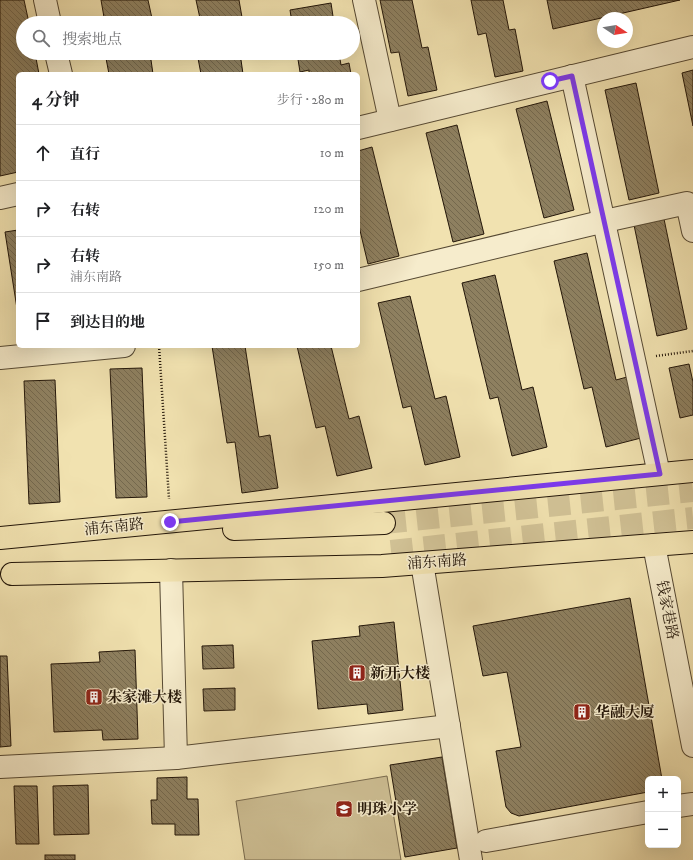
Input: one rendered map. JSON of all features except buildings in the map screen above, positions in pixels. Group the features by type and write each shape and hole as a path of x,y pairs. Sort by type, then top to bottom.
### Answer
{"main road":[{"name":"浦东南路","path":"7,537 693,471"},
{"name":"浦东南路","path":"7,537 384,524"},
{"name":"浦东南路","path":"6,575 382,566 693,542"},
{"name":"浦东南路","path":"6,575 391,551"}],"street":[{"path":"45,0 48,16"},
{"path":"364,0 390,120"},
{"path":"360,128 693,46"},
{"path":"57,60 60,72"},
{"path":"572,76 660,474"},
{"path":"0,198 16,194"},
{"path":"360,280 687,203 693,231"},
{"path":"0,358 103,348"},
{"name":"钱家巷路","path":"654,545 693,746"},
{"path":"422,563 471,860"},
{"path":"171,570 176,758"},
{"path":"0,767 176,758 449,726"},
{"path":"681,806 693,804"},
{"path":"486,841 645,813"}],"path":[{"path":"159,348 170,522"},
{"path":"635,359 693,351"}],"shaded area":[{"path":"387,776 401,860 245,860 236,801"}],"tunnel":[{"path":"384,523 693,491"},
{"path":"391,551 693,518"}],"place":[{"name":"新开大楼","path":"357,673"},
{"name":"朱家滩大楼","path":"94,697"},
{"name":"华融大厦","path":"582,712"},
{"name":"明珠小学","path":"344,809"}],"route":[{"path":"170,522 660,474 572,76 550,81"}]}
